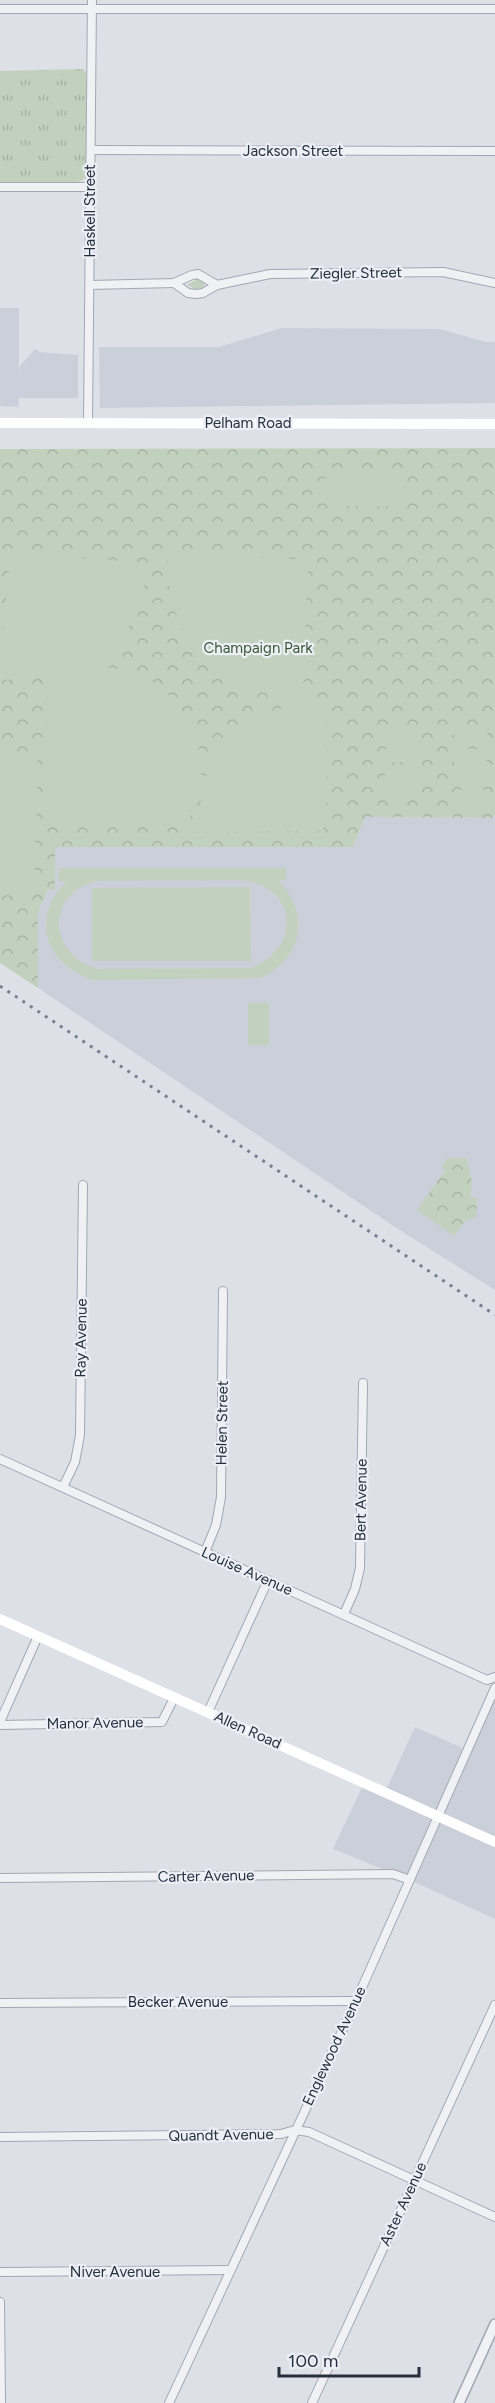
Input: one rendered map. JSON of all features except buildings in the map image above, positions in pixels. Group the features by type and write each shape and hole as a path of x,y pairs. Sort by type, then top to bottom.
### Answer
{"main road":[{"name":"Pelham Road","path":"0,423 495,424"},
{"name":"Allen Road","path":"0,1619 495,1842"}],"street":[{"path":"0,9 92,4 495,9"},
{"name":"Haskell Street","path":"88,422 92,4"},
{"name":"Jackson Street","path":"91,150 495,151"},
{"path":"0,187 90,187"},
{"name":"Ziegler Street","path":"174,283 188,293 196,294 203,293 217,285 270,274 443,272 495,283"},
{"name":"Ziegler Street","path":"90,285 174,283 192,274 198,274 217,285"},
{"name":"Ray Avenue","path":"63,1487 75,1462 80,1435 83,1185"},
{"name":"Helen Street","path":"205,1552 216,1525 221,1497 223,1291"},
{"name":"Bert Avenue","path":"344,1614 356,1589 360,1568 363,1383"},
{"name":"Louise Avenue","path":"0,1459 487,1680 495,1677"},
{"path":"208,1712 268,1580"},
{"path":"0,1724 38,1636"},
{"name":"Englewood Avenue","path":"169,2403 356,2001 495,1688"},
{"name":"Manor Avenue","path":"0,1724 162,1722 174,1698"},
{"name":"Carter Avenue","path":"0,1878 393,1874 410,1880"},
{"name":"Becker Avenue","path":"0,2003 356,2001"},
{"name":"Aster Avenue","path":"312,2403 495,2005"},
{"name":"Quandt Avenue","path":"0,2137 280,2134 295,2130 309,2132 495,2217"},
{"name":"Niver Avenue","path":"0,2272 230,2270"},
{"path":"0,2302 1,2403"},
{"path":"459,2403 495,2324"}],"shaded area":[{"path":"0,308 19,308 19,374 20,366 35,349 40,352 78,355 78,398 19,398 18,407 0,406"},
{"path":"282,328 440,329 486,342 495,342 495,403 100,408 99,347 219,347"},
{"path":"495,815 495,1290 398,1229 38,988 38,912 48,890 55,890 55,847 353,847 365,817 492,818"},
{"path":"495,1688 495,1919 410,1880 333,1849 364,1783 385,1792 415,1727 467,1750"}],"green space":[{"path":"82,69 86,72 86,175 83,180 76,183 0,182 0,71"},
{"path":"197,279 205,281 204,288 196,290 187,285"},
{"name":"Champaign Park","path":"495,448 495,815 492,818 365,817 353,847 55,847 55,890 48,890 38,912 38,988 0,963 0,449"},
{"path":"398,468 403,470 405,475 405,499 399,506 333,506 327,499 325,484 328,470"},
{"path":"16,553 146,563 143,594 132,621 125,633 95,667 126,671 147,679 174,700 184,714 198,746 201,763 200,790 189,819 51,820 46,816 48,678 0,680 0,658 10,559"},
{"path":"168,555 301,559 308,565 303,698 259,691 239,683 204,658 190,642 179,623 170,590"},
{"path":"328,705 326,826 320,831 197,832 206,776 222,748 231,739 251,722 274,710 291,706"},
{"path":"385,727 419,727 419,743 385,742"},
{"path":"454,729 487,729 487,744 454,744"},
{"path":"386,746 419,746 419,762 385,762"},
{"path":"454,749 487,749 487,765 454,765"},
{"path":"0,753 38,754 34,896 0,895"},
{"path":"385,765 419,765 419,781 385,781"},
{"path":"454,770 487,770 487,785 454,785"},
{"path":"385,785 419,785 419,800 385,800"},
{"path":"454,790 488,790 488,806 454,806"},
{"path":"59,868 286,868 286,880 278,880 295,907 298,935 286,959 274,970 260,978 93,980 77,973 64,963 54,952 48,939 46,925 48,911 55,896 66,882 58,881","holes":["240,880 259,884 273,893 282,904 287,918 286,932 279,946 267,959 250,968 98,969 81,962 69,951 62,939 59,925 61,911 67,899 79,888 96,881"]},
{"path":"250,887 251,961 92,961 92,888"},
{"path":"248,1003 269,1003 269,1045 248,1045"},
{"path":"447,1158 466,1158 472,1182 470,1197 477,1198 476,1218 467,1219 454,1236 417,1210 445,1170 441,1167"}],"railway":[{"path":"0,986 495,1315"}]}
